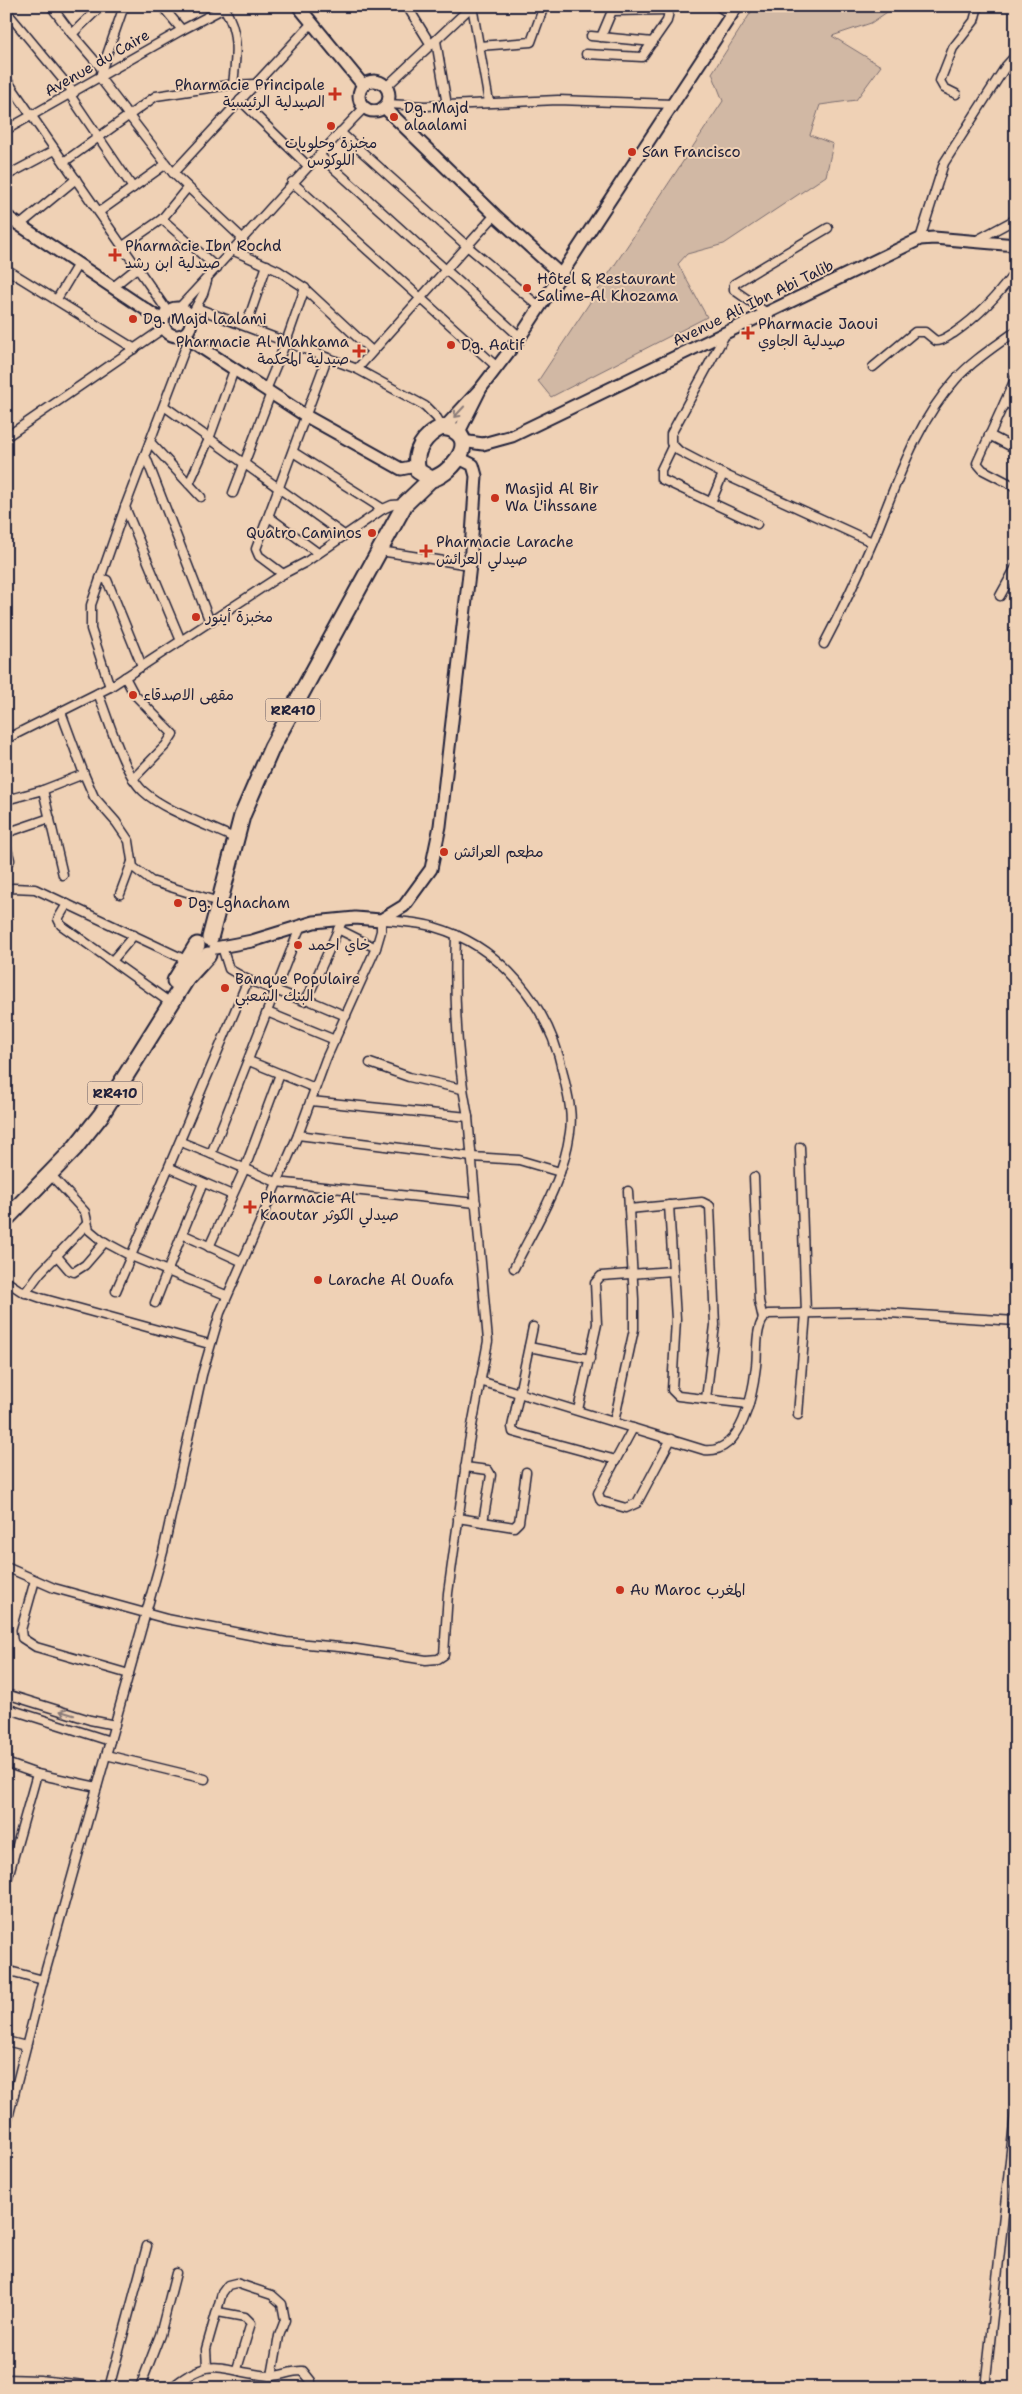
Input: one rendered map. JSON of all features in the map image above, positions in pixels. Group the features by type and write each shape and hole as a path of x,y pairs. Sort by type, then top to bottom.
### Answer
{"highway":[{"name":"RR410","path":"6,1219 50,1174 101,1115 187,978 210,947 219,902 242,816 272,748 408,500 418,451 422,444 431,433 454,440 446,472 438,478 431,479 408,500"},
{"path":"416,466 418,471 431,479"},
{"name":"RR410","path":"6,1208 86,1123 165,999 186,960 210,947"}],"street":[{"path":"51,6 102,69"},
{"path":"72,34 101,6"},
{"path":"124,6 100,78 173,173 242,238"},
{"path":"162,6 182,30"},
{"path":"298,6 363,85"},
{"path":"407,6 433,43 447,104"},
{"path":"386,87 472,6"},
{"path":"472,6 489,102"},
{"path":"479,46 531,42 544,6"},
{"path":"454,440 480,388 520,337 734,11 718,6"},
{"path":"956,94 944,88 940,81 952,48 974,21 978,6"},
{"path":"226,7 236,35 233,85"},
{"name":"Avenue du Caire","path":"6,130 226,7"},
{"path":"7,8 72,94 98,137 133,188"},
{"path":"586,54 639,58 653,42 667,21 670,8 612,11 601,37"},
{"path":"173,173 312,23"},
{"path":"592,36 653,42"},
{"path":"920,239 944,163 1006,66 1016,55"},
{"path":"6,80 138,267 171,335 185,338 306,416 402,469 416,466"},
{"path":"386,106 389,96 386,87 375,81 363,85 358,97 364,108 372,112 386,106 558,100 672,104"},
{"path":"64,162 145,102 162,94 255,84"},
{"path":"240,100 308,166"},
{"path":"386,106 495,215 560,274"},
{"path":"6,437 135,349 207,281 292,182 364,108"},
{"path":"340,132 467,246 540,307"},
{"path":"6,176 55,150"},
{"path":"319,156 520,337"},
{"path":"99,212 166,164"},
{"path":"20,224 76,179"},
{"path":"292,182 497,367"},
{"path":"123,246 162,219 188,188"},
{"path":"356,369 495,215"},
{"path":"6,216 165,320"},
{"path":"162,219 217,268"},
{"path":"975,242 1016,219"},
{"path":"767,313 734,290 734,284 828,228"},
{"name":"Avenue Ali Ibn Abi Talib","path":"454,440 483,444 512,436 920,239 1016,245"},
{"path":"232,250 267,266 305,288 372,351"},
{"path":"57,299 78,264"},
{"path":"246,326 267,266"},
{"path":"113,287 138,267"},
{"path":"6,269 135,349"},
{"path":"873,367 915,332 920,330 925,332 936,341 948,336 976,317 994,299 1016,271"},
{"path":"190,318 197,308 207,281"},
{"path":"233,493 305,288"},
{"path":"110,687 91,629 91,605 125,506 164,406 185,338 190,328 190,318 186,312 179,308"},
{"path":"197,308 356,369 425,406 437,418 474,465 476,472 470,565 433,864 426,879 404,906 381,920"},
{"path":"824,644 848,599 897,480 920,432 942,397 957,378 976,360 1016,331"},
{"path":"726,333 671,434 673,444 679,451 723,474 872,542"},
{"path":"283,574 259,556 256,551 327,358"},
{"path":"189,484 209,439 234,370"},
{"path":"1016,377 977,463 983,470 1016,487"},
{"path":"1005,402 1016,408"},
{"path":"164,406 344,535"},
{"path":"989,435 1016,449"},
{"path":"150,442 202,497"},
{"path":"673,444 661,470 661,479 757,524"},
{"path":"293,452 383,509"},
{"path":"145,455 210,622"},
{"path":"711,502 723,474"},
{"path":"6,739 110,687 383,509 408,500"},
{"path":"125,506 181,641"},
{"path":"269,516 318,553"},
{"path":"380,551 470,565"},
{"path":"1000,596 1016,567"},
{"path":"100,578 107,580 142,666"},
{"path":"125,678 134,694 172,734 166,745 134,779"},
{"path":"98,693 134,779 142,791 155,801 236,839"},
{"path":"61,712 94,796 116,822 129,842 132,862 137,870 151,881 219,902"},
{"path":"6,800 43,790 84,774"},
{"path":"43,790 63,875"},
{"path":"6,833 50,818"},
{"path":"6,845 10,860"},
{"path":"120,894 132,862"},
{"path":"6,891 13,888 35,889 186,960"},
{"path":"67,904 58,919 60,925 165,999"},
{"path":"6,2126 43,1980 163,1552 209,1344 226,1295 298,1135 335,1040 376,948 381,931 381,920"},
{"path":"210,947 252,941 301,925 381,920 418,923 456,935 506,968 519,982 547,1025 558,1048 572,1114 560,1172 539,1224 514,1268"},
{"path":"341,924 376,948"},
{"path":"306,999 341,924"},
{"path":"211,1154 301,925"},
{"path":"112,960 134,935"},
{"path":"6,1567 35,1580 95,1601 229,1632 286,1642 350,1648 426,1660 438,1659 444,1655 448,1593 458,1518 465,1467 487,1350 488,1333 468,1117 462,1089 456,1013 456,935"},
{"path":"210,947 229,969 248,980 300,1000 306,999 346,1016"},
{"path":"116,1292 248,980"},
{"path":"266,1012 335,1040"},
{"path":"249,1061 315,1088"},
{"path":"370,1063 409,1078 462,1089"},
{"path":"209,1247 245,1168 280,1074"},
{"path":"311,1101 468,1117"},
{"path":"298,1135 472,1157 519,1160 560,1172"},
{"path":"181,1142 276,1182 476,1203"},
{"path":"798,1415 806,1313 800,1147"},
{"path":"170,1168 232,1195"},
{"path":"50,1174 85,1212 89,1230 105,1242 131,1256 226,1295"},
{"path":"480,1381 704,1450 724,1447 734,1437 749,1404 762,1319 759,1301 754,1177"},
{"path":"155,1303 203,1182"},
{"path":"614,1422 634,1329 628,1191"},
{"path":"630,1209 704,1202 711,1208 715,1325 706,1399"},
{"path":"669,1205 676,1319 672,1390 678,1396 749,1404"},
{"path":"25,1293 56,1255 87,1224"},
{"path":"182,1234 241,1261"},
{"path":"56,1255 69,1270 74,1272 85,1265 105,1242"},
{"path":"578,1410 597,1324 595,1280 601,1276 673,1270"},
{"path":"6,1281 25,1293 72,1308 106,1314 209,1344"},
{"path":"762,1319 771,1313 873,1312 1016,1322"},
{"path":"533,1327 512,1427 514,1432 616,1460"},
{"path":"529,1346 590,1359"},
{"path":"633,1428 598,1493 598,1497 604,1502 622,1508 630,1507 640,1499 671,1439"},
{"path":"465,1467 488,1470 491,1475 484,1522"},
{"path":"458,1518 514,1527 519,1522 526,1472"},
{"path":"35,1580 21,1630 22,1638 36,1647 129,1674"},
{"path":"6,1694 90,1720 115,1725"},
{"path":"6,1708 110,1741"},
{"path":"106,1755 205,1779"},
{"path":"6,1762 36,1774 97,1787"},
{"path":"6,1884 36,1774"},
{"path":"6,1970 43,1980"},
{"path":"6,2041 26,2046"},
{"path":"985,2388 1016,2105"},
{"path":"6,2379 40,2380 109,2388 147,2246"},
{"path":"140,2387 160,2335 176,2273"},
{"path":"207,2367 206,2349 222,2293 231,2283 272,2295 282,2304 285,2320 279,2336 272,2376"},
{"path":"218,2312 248,2318 251,2323 237,2369"},
{"path":"171,2388 191,2372 207,2367 237,2369 272,2376 286,2375 293,2371 303,2371 311,2381 311,2388"},
{"path":"134,2388 150,2388"}],"shaded area":[{"path":"755,6 896,6 871,23 832,36 881,66 856,100 820,105 810,135 833,144 826,176 724,244 687,254 678,264 707,317 551,397 538,381 723,101 712,73"}],"place":[{"name":"Pharmacie Principale الصيدلية الرئيسية","path":"335,94"},
{"name":"Dg. Majd alaalami","path":"394,117"},
{"name":"مخبزة وحلويات اللوكوس","path":"331,126"},
{"name":"San Francisco","path":"632,152"},
{"name":"Pharmacie Ibn Rochd صيدلية ابن رشد","path":"115,255"},
{"name":"Hôtel & Restaurant Salime-Al Khozama","path":"527,288"},
{"name":"Dg. Majd laalami","path":"133,319"},
{"name":"Pharmacie Jaoui صيدلية الجاوي","path":"748,333"},
{"name":"Dg. Aatif","path":"451,345"},
{"name":"Pharmacie Al Mahkama صيدلية المحكمة","path":"359,351"},
{"name":"Masjid Al Bir Wa L'ihssane","path":"495,498"},
{"name":"Quatro Caminos","path":"372,533"},
{"name":"Pharmacie Larache صيدلي العرائش","path":"426,551"},
{"name":"مخبزة أينور","path":"196,617"},
{"name":"مقهى الاصدقاء","path":"133,695"},
{"name":"مطعم العرائش","path":"444,852"},
{"name":"Dg. Lghacham","path":"178,903"},
{"name":"خاي احمد","path":"298,945"},
{"name":"Banque Populaire البنك الشعبي","path":"225,988"},
{"name":"Pharmacie Al Kaoutar صيدلي الكوثر","path":"250,1207"},
{"name":"Larache Al Ouafa","path":"318,1280"},
{"name":"Au Maroc المغرب","path":"620,1590"}]}
